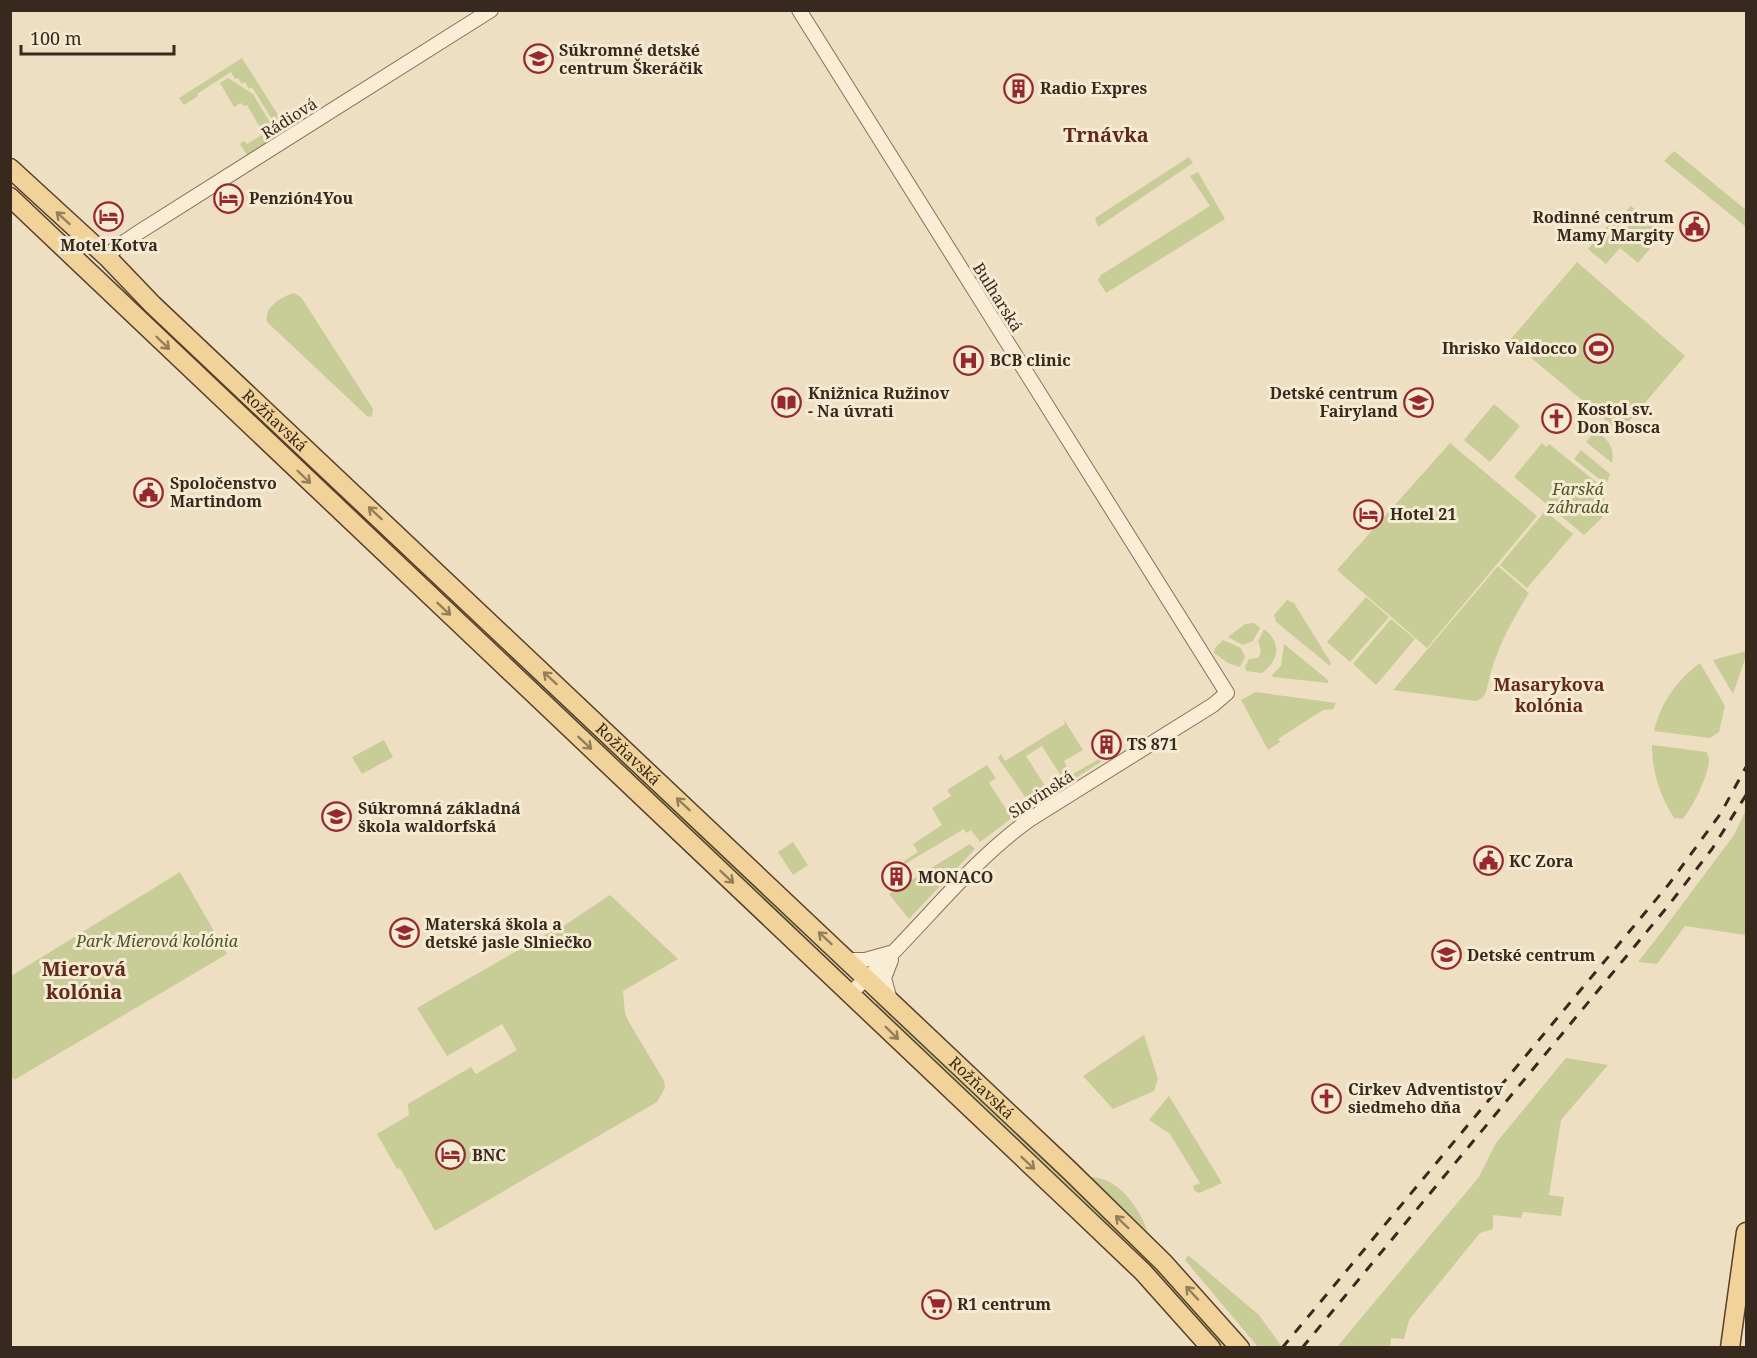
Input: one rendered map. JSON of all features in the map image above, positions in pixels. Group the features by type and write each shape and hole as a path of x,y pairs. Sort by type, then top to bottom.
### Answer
{"main road":[{"name":"Rožňavská","path":"10,168 107,257 153,305 1069,1170 1164,1263 1240,1347"},
{"name":"Rožňavská","path":"10,197 1143,1272 1211,1347"},
{"path":"53,237 84,256 94,259 107,257 120,303 134,300 153,305"},
{"path":"401,569 418,553"},
{"path":"1730,1347 1746,1232"}],"street":[{"name":"Rádiová","path":"107,257 136,234 491,10"},
{"name":"Bulharská","path":"799,10 1227,693"},
{"name":"Slovinská","path":"850,993 895,951 951,889 1000,841 1029,820 1213,705 1227,693"},
{"name":"Slovinská","path":"890,1000 884,978 895,951"},
{"path":"848,960 865,960 895,951"}],"green space":[{"path":"242,58 287,129 247,155 240,144 244,141 247,144 276,126 252,87 249,89 245,82 242,84 238,78 235,79 231,72 184,105 179,98"},
{"path":"228,78 253,94 271,124 262,131 247,105 244,106 241,103 234,107 220,83"},
{"path":"1674,151 1746,210 1746,227 1664,161"},
{"path":"1189,157 1193,163 1098,227 1095,218"},
{"path":"1198,172 1225,219 1106,293 1098,280 1101,275 1210,206 1190,176"},
{"path":"1631,206 1664,232 1638,263 1620,248 1606,264 1588,249 1619,213 1625,212"},
{"name":"Ihrisko Valdocco","path":"1577,262 1685,356 1620,432 1510,340"},
{"path":"294,293 301,297 373,409 372,417 367,416 267,322 271,307 279,300"},
{"path":"243,399 404,552 403,555 400,556 238,403"},
{"path":"1494,404 1520,426 1490,462 1464,440"},
{"path":"1596,430 1610,444 1612,463 1586,442"},
{"path":"1450,443 1537,516 1427,648 1337,570"},
{"name":"Farská záhrada","path":"1542,443 1546,447 1549,444 1605,489 1602,518 1584,535 1514,477"},
{"path":"1581,450 1610,474 1607,482 1603,482 1574,459"},
{"path":"1545,511 1573,534 1527,588 1500,565"},
{"path":"1498,566 1529,593 1499,648 1484,696 1475,701 1393,690"},
{"path":"419,568 848,969 844,972 800,931 762,902 416,572"},
{"path":"1366,597 1389,617 1350,662 1327,642"},
{"path":"1287,600 1294,603 1331,663 1330,666 1276,622 1274,615"},
{"path":"1391,619 1415,639 1376,685 1353,664"},
{"path":"1254,623 1260,628 1253,641 1243,645 1228,637 1245,624"},
{"path":"1264,629 1276,645 1275,657 1262,673 1246,671 1245,667 1249,659 1259,656 1261,650 1258,642"},
{"path":"1223,640 1241,648 1245,657 1240,667 1228,663 1214,653 1215,648"},
{"path":"1284,644 1328,680 1328,683 1273,677 1272,675 1281,666"},
{"path":"1746,651 1746,656 1733,694 1713,660"},
{"path":"1700,663 1725,706 1719,732 1710,738 1654,731 1671,692"},
{"path":"1256,692 1336,703 1333,709 1323,710 1278,739 1280,742 1268,750 1241,700"},
{"path":"1063,718 1083,750 1064,761 1071,775 1099,759 1101,762 1066,784 1042,746 1026,756 1051,795 1031,805 998,758 1001,754 1005,761 1065,724"},
{"path":"384,740 393,757 362,774 352,757"},
{"path":"1652,745 1706,752 1708,756 1708,767 1703,783 1690,809 1682,819 1674,818 1661,792 1653,765"},
{"path":"987,765 996,778 989,783 1012,818 980,842 971,830 966,833 964,829 905,864 904,861 918,852 913,844 942,825 932,808 951,796 947,790"},
{"path":"1746,810 1746,935 1685,926 1657,964 1638,962 1734,835"},
{"path":"793,842 808,865 793,875 778,852"},
{"path":"970,844 975,849 909,919 889,894"},
{"name":"Park Mierová kolónia","path":"180,872 227,954 14,1080 10,1073 11,976"},
{"path":"610,895 678,959 623,991 625,1013 664,1081 665,1088 657,1102 435,1231 400,1168 397,1169 377,1134 409,1115 408,1104 471,1067 476,1074 517,1050 502,1024 447,1056 417,1008 552,931 553,933"},
{"path":"877,1003 966,1081 1120,1227 1233,1347 1219,1347 872,1007"},
{"path":"1144,1035 1158,1079 1154,1091 1113,1109 1083,1076"},
{"path":"1566,1058 1608,1065 1561,1120 1549,1195 1564,1197 1561,1216 1523,1212 1521,1218 1493,1215 1493,1229 1480,1233 1409,1320 1404,1339 1391,1338 1390,1347 1337,1347 1479,1177 1496,1143"},
{"path":"1169,1096 1222,1183 1199,1193 1195,1191 1193,1186 1200,1183 1170,1134 1149,1120"},
{"path":"1090,1177 1100,1178 1119,1188 1139,1213 1148,1232"},
{"path":"1188,1255 1259,1315 1282,1347 1258,1347 1185,1260"}],"railway":[{"path":"1282,1348 1669,884 1721,813 1746,767"},
{"path":"1302,1348 1668,906 1712,849 1746,795"}],"place":[{"name":"Súkromné detské centrum Škeráčik","path":"538,59"},
{"name":"Radio Expres","path":"1019,88"},
{"name":"Penzión4You","path":"228,198"},
{"name":"Motel Kotva","path":"109,217"},
{"name":"Rodinné centrum Mamy Margity","path":"1695,226"},
{"name":"Ihrisko Valdocco","path":"1598,348"},
{"name":"BCB clinic","path":"969,360"},
{"name":"Knižnica Ružinov - Na úvrati","path":"787,402"},
{"name":"Detské centrum Fairyland","path":"1419,402"},
{"name":"Kostol sv. Don Bosca","path":"1556,418"},
{"name":"Spoločenstvo Martindom","path":"149,492"},
{"name":"Hotel 21","path":"1369,514"},
{"name":"TS 871","path":"1106,744"},
{"name":"Súkromná základná škola waldorfská","path":"337,817"},
{"name":"KC Zora","path":"1488,861"},
{"name":"MONACO","path":"897,877"},
{"name":"Materská škola a detské jasle Slniečko","path":"404,933"},
{"name":"Detské centrum","path":"1446,955"},
{"name":"Cirkev Adventistov siedmeho dňa","path":"1327,1098"},
{"name":"BNC","path":"451,1155"},
{"name":"R1 centrum","path":"936,1304"}],"district":[{"name":"Trnávka","path":"1106,134"},
{"name":"Masarykova kolónia","path":"1549,694"},
{"name":"Mierová kolónia","path":"84,980"}]}
